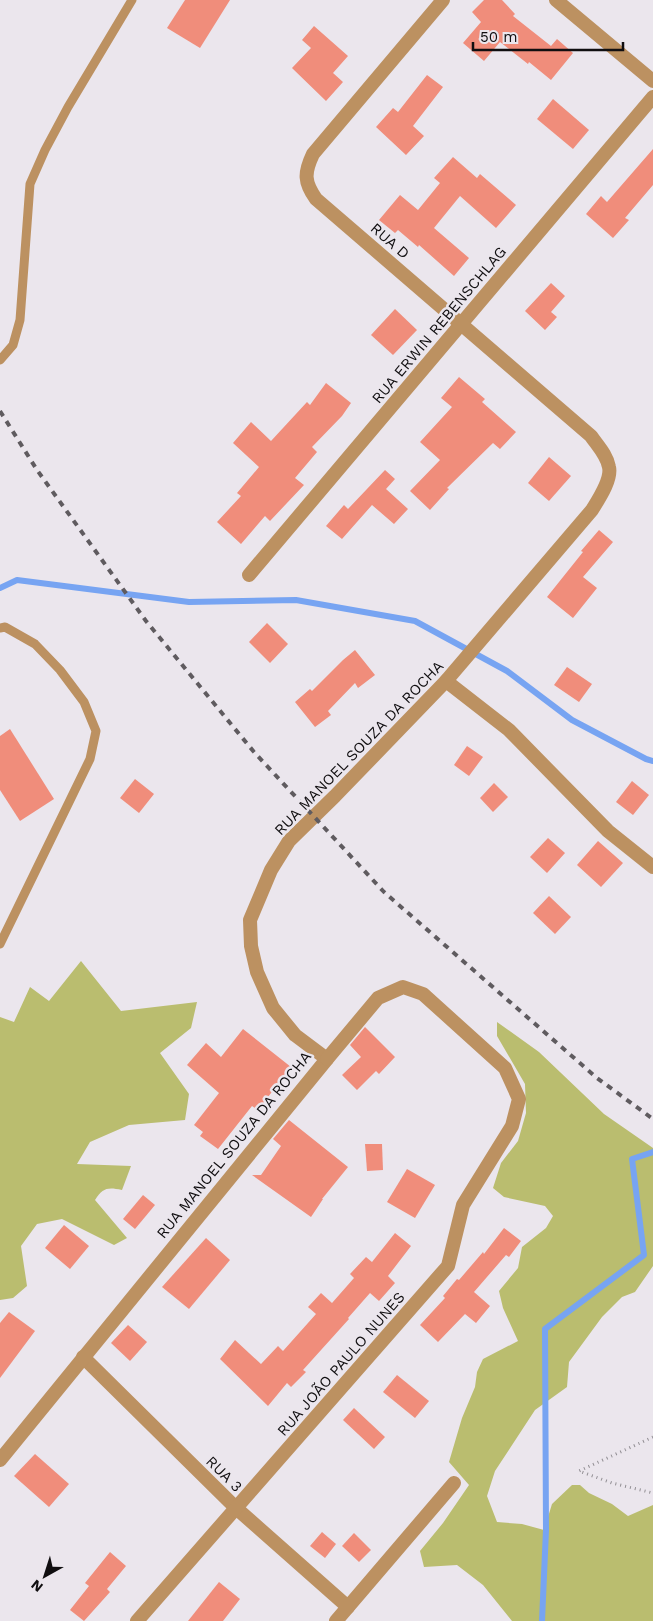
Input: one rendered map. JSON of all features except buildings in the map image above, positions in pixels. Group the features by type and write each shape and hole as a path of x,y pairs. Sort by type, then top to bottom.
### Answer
{"street":[{"name":"RUA D","path":"443,0 313,154 308,165 306,177 308,188 316,199 461,324"},
{"path":"556,0 653,81"},
{"name":"RUA ERWIN REBENSCHLAG","path":"249,575 653,97"},
{"name":"RUA MANOEL SOUZA DA ROCHA","path":"0,1460 327,1059 295,1035 273,1008 257,972 251,946 250,920 271,870 289,841 446,681 592,510 604,490 610,468 603,453 591,436 461,324"},
{"path":"446,681 509,730 608,831 653,867"},
{"name":"RUA JOÃO PAULO NUNES","path":"137,1621 448,1266 463,1205 512,1126 519,1099 505,1068 423,994 403,987 378,998 327,1059"},
{"name":"RUA 3","path":"83,1357 236,1508 348,1607"},
{"path":"336,1621 454,1482"}],"lane":[{"path":"0,360 13,345 20,320 30,184 45,150 68,107 132,0"},
{"path":"0,628 5,627 35,644 48,657 84,702 96,731 90,759 0,944"}],"path":[{"path":"653,1437 579,1471 612,1483 653,1494"}],"green space":[{"path":"81,961 121,1011 197,1002 191,1028 160,1053 189,1094 185,1120 129,1125 90,1142 77,1164 131,1166 122,1190 106,1189 95,1200 127,1238 114,1245 62,1219 37,1224 21,1246 27,1286 13,1298 0,1300 0,1017 14,1022 30,987 49,1001"},
{"path":"497,1022 539,1052 604,1114 653,1148 653,1266 635,1292 622,1297 602,1317 569,1362 567,1387 535,1410 495,1471 487,1496 497,1522 522,1524 544,1530 552,1504 572,1485 580,1485 589,1493 612,1504 628,1516 653,1505 653,1621 512,1621 483,1585 457,1565 424,1567 420,1551 443,1523 469,1485 449,1462 462,1418 475,1387 477,1372 483,1359 518,1341 503,1308 499,1291 518,1268 522,1247 546,1228 553,1216 545,1206 504,1197 493,1188 501,1163 518,1141 526,1113 525,1084 497,1036"}],"waterway":[{"path":"0,588 17,580 189,602 296,600 415,621 507,671 572,720 653,761"},
{"path":"542,1621 546,1530 545,1329 644,1255 632,1159 653,1152"}],"railway":[{"path":"0,411 37,470 146,621 254,752 384,892 597,1078 653,1119"}]}
